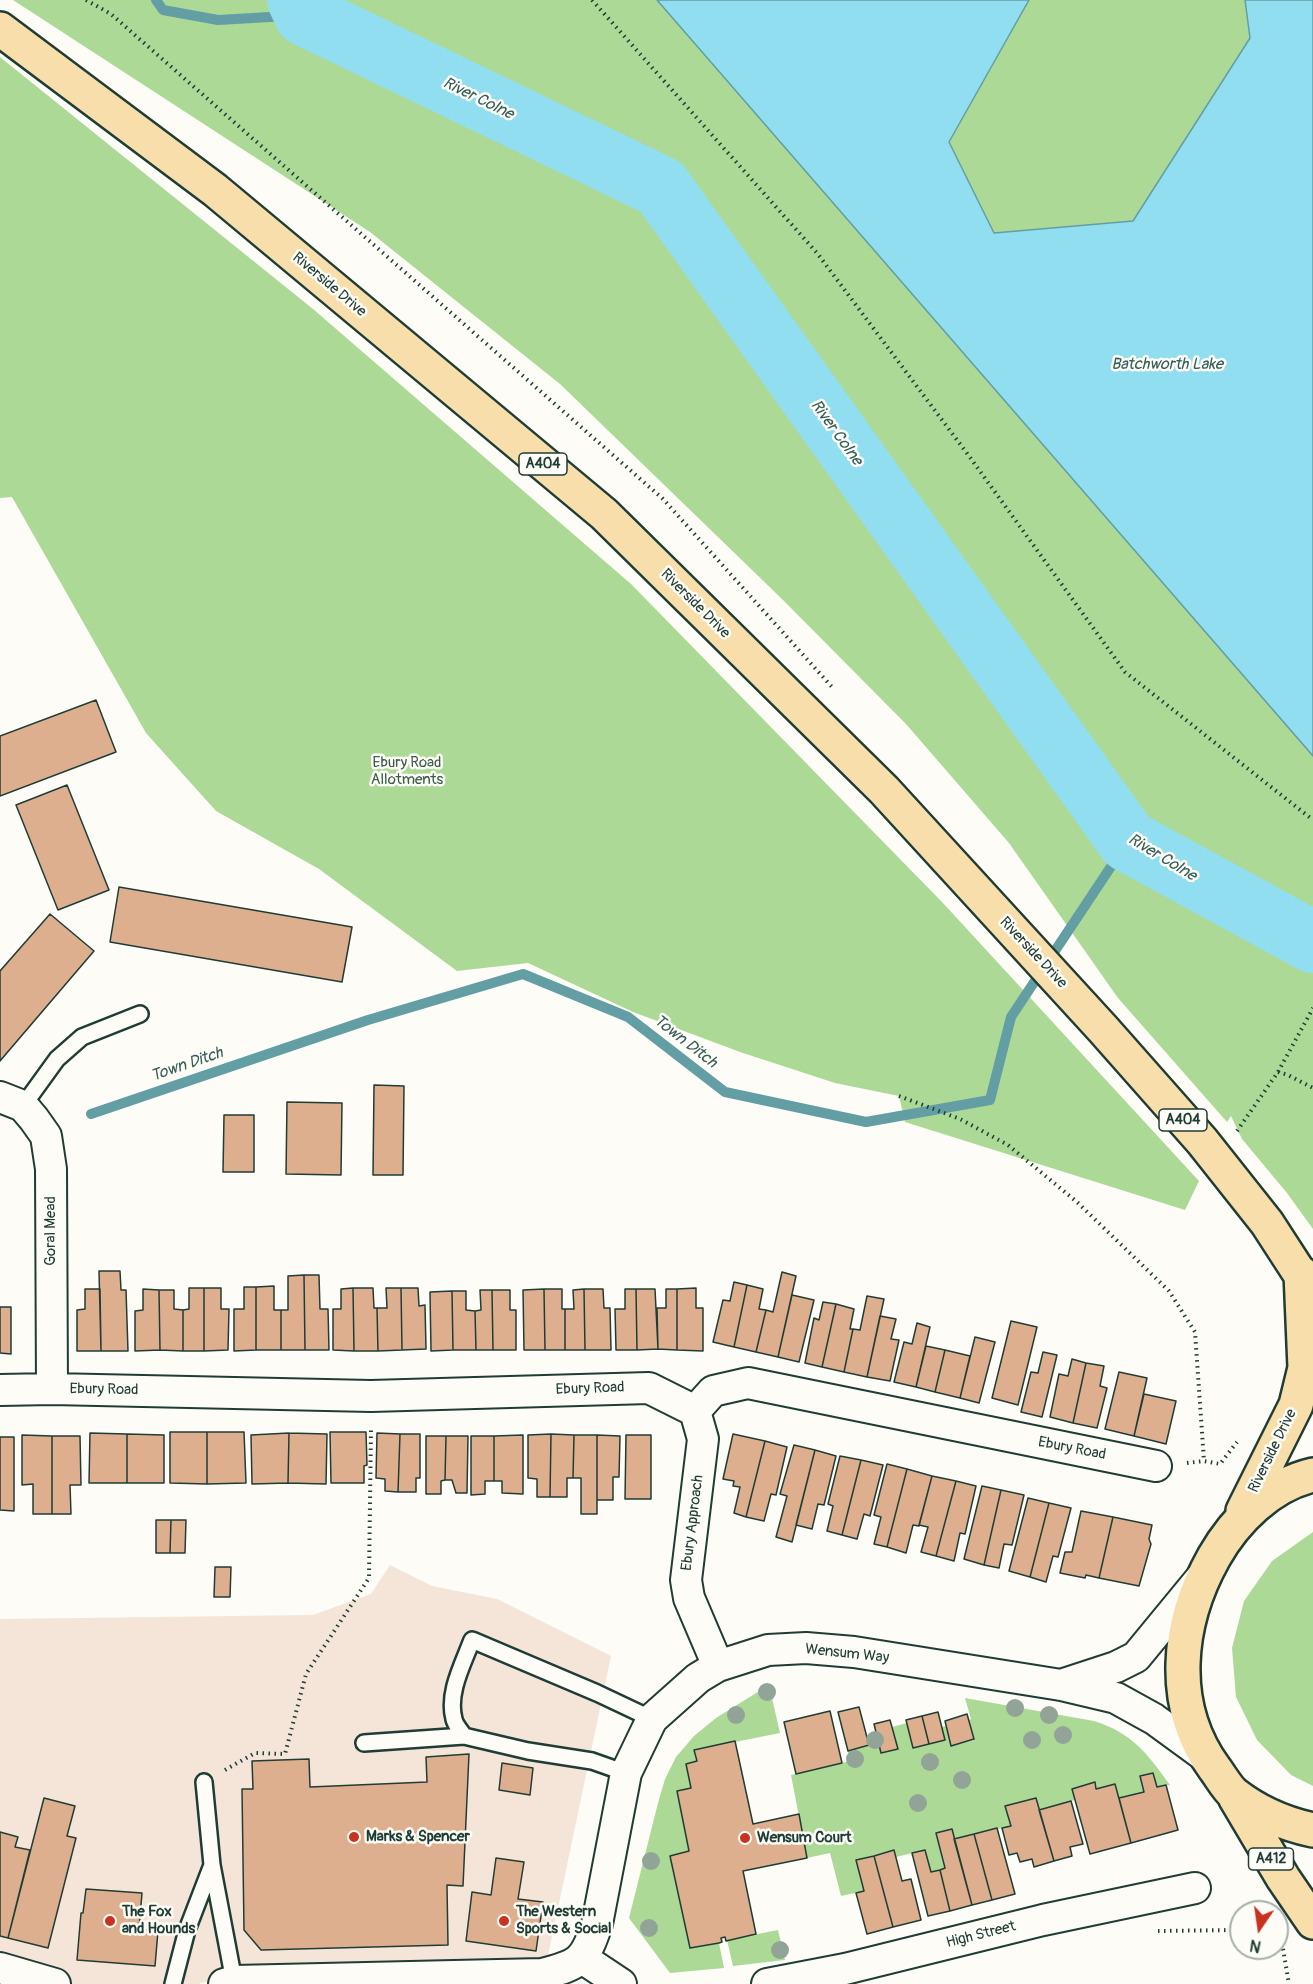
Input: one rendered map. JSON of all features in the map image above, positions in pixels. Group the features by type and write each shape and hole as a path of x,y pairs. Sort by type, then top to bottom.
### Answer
{"main road":[{"name":"Riverside Drive","path":"0,29 215,190 604,514 884,790 1202,1141 1267,1223 1307,1283 1305,1368 1302,1386 1296,1405 1238,1521"},
{"path":"1313,1475 1283,1485 1238,1521 1221,1544 1195,1598 1186,1626 1182,1653 1184,1694 1193,1728 1206,1757 1233,1793 1282,1821 1313,1830"},
{"name":"A412","path":"1233,1793 1283,1878 1313,1922"}],"street":[{"name":"Goral Mead","path":"12,1101 46,1136 51,1169 52,1389"},
{"name":"Ebury Road","path":"0,1390 52,1389 371,1396 649,1388 695,1411 713,1391 748,1383 1156,1466"},
{"name":"Ebury Approach","path":"695,1411 703,1439 686,1580 689,1598 718,1666"},
{"name":"Wensum Way","path":"1060,1685 1116,1667 1136,1657 1207,1569"},
{"name":"Wensum Way","path":"582,1958 591,1943 597,1924 626,1773 652,1719 698,1678 718,1666 768,1650 806,1648 854,1652 1060,1685 1116,1698 1154,1719 1206,1757"},
{"name":"High Street","path":"767,1984 845,1969 1043,1920 1195,1888"},
{"path":"229,1983 542,1974 568,1967 582,1958 621,1984"},
{"path":"0,1968 54,1984"}],"lane":[{"path":"12,1101 82,1037 140,1014"},
{"path":"464,1736 454,1721 452,1704 455,1685 472,1640 652,1719"},
{"path":"364,1743 464,1736 528,1751 592,1761 626,1773"},
{"path":"204,1782 212,1865 229,1983"},
{"path":"173,1984 187,1930 212,1865"}],"path":[{"path":"592,0 817,253 969,456 1125,672 1313,820"},
{"path":"1233,1136 1278,1072 1313,1008"},
{"path":"1278,1072 1313,1088"},
{"path":"899,1096 960,1119 1008,1145 1077,1202 1169,1291 1195,1332 1203,1461"},
{"path":"204,1782 255,1753 285,1755 306,1674 369,1578 371,1396"},
{"path":"1156,1466 1203,1461 1220,1464 1239,1439"},
{"path":"1284,1960 1288,1984"}],"shaded area":[{"path":"390,1565 432,1586 497,1599 611,1656 546,1965 278,1963 198,1984 0,1984 0,1619 313,1615 371,1594"}],"green space":[{"path":"13,0 1313,0 1313,1229 1287,1193 1242,1139 1231,1116 1227,1122 1118,998 1009,843 906,724 783,600 560,384 370,232"},
{"name":"Ebury Road Allotments","path":"0,57 313,309 631,584 942,902 1199,1181 1185,1210 905,1122 899,1096 835,1083 740,1052 633,1012 528,963 457,971 319,869 216,811 146,733 12,497 0,498"},
{"path":"1313,1532 1313,1786 1291,1775 1257,1740 1236,1697 1232,1648 1244,1601 1272,1561"},
{"path":"769,1685 780,1733 695,1750 697,1761 686,1764 691,1788 677,1792 689,1851 670,1856 690,1948 719,1943 724,1968 670,1973 629,1918 665,1779 676,1757 694,1736 716,1718"},
{"path":"965,1698 1094,1721 1107,1726 1138,1745 1170,1785 1157,1787 1153,1773 1140,1776 1144,1792 1119,1798 1096,1789 1094,1782 1072,1789 1075,1800 1039,1810 1005,1806 1011,1826 954,1839 951,1829 936,1833 945,1868 931,1872 925,1850 896,1857 894,1850 857,1860 864,1891 841,1896 830,1853 807,1858 791,1775 850,1761 848,1751 869,1745 867,1740 877,1737 892,1727 907,1723 913,1748 945,1740 942,1727 946,1726 951,1746 974,1740"},
{"path":"778,1930 785,1960 733,1966 727,1940"}],"water":[{"name":"Batchworth Lake","path":"657,0 1029,0 949,142 994,233 1133,221 1250,38 1245,0 1313,0 1313,756"}],"building":[{"path":"96,700 116,752 0,796 0,736"},
{"path":"67,785 109,890 58,910 16,805"},
{"path":"119,887 352,927 342,982 110,942"},
{"path":"50,914 94,951 0,1061 0,971"},
{"path":"374,1085 404,1086 403,1175 373,1175"},
{"path":"287,1102 342,1103 341,1175 286,1174"},
{"path":"224,1115 254,1115 254,1172 223,1172"},
{"path":"99,1271 120,1271 121,1290 126,1290 128,1351 101,1351"},
{"path":"782,1272 796,1276 778,1357 756,1352 766,1310 773,1312"},
{"path":"304,1275 319,1275 320,1309 328,1309 329,1350 305,1350"},
{"path":"304,1275 305,1350 281,1350 281,1310 288,1310 288,1276"},
{"path":"734,1282 747,1285 734,1347 713,1342 723,1300 730,1301"},
{"path":"747,1285 763,1289 759,1309 766,1310 756,1352 734,1347"},
{"path":"274,1286 274,1310 281,1310 281,1350 256,1350 256,1287"},
{"path":"244,1287 256,1287 256,1350 234,1351 234,1309 244,1309"},
{"path":"189,1288 204,1288 204,1351 183,1351 183,1310 189,1309"},
{"path":"204,1288 221,1288 221,1309 229,1309 228,1350 204,1351"},
{"path":"353,1288 373,1288 374,1308 377,1308 378,1351 354,1351"},
{"path":"353,1288 354,1351 333,1350 333,1309 341,1309 341,1289"},
{"path":"386,1288 401,1288 402,1350 378,1351 377,1308 387,1308"},
{"path":"401,1288 418,1288 419,1306 425,1305 426,1349 402,1350"},
{"path":"696,1288 696,1308 703,1308 703,1351 677,1350 677,1289"},
{"path":"85,1289 100,1289 101,1351 77,1351 77,1310 85,1309"},
{"path":"143,1289 159,1290 160,1350 135,1351 135,1311 143,1310"},
{"path":"544,1289 562,1289 562,1309 565,1309 565,1350 545,1350"},
{"path":"544,1289 545,1350 524,1350 523,1290"},
{"path":"584,1289 603,1289 604,1308 610,1308 611,1350 585,1350"},
{"path":"584,1289 585,1350 565,1350 565,1309 574,1309 573,1290"},
{"path":"625,1289 636,1289 637,1350 616,1350 615,1309 625,1309"},
{"path":"636,1289 655,1289 658,1349 637,1350"},
{"path":"666,1289 677,1289 677,1350 658,1349 657,1308 666,1308"},
{"path":"159,1290 174,1290 174,1309 183,1310 183,1351 160,1350"},
{"path":"480,1290 492,1290 493,1350 476,1350 475,1311 481,1310"},
{"path":"492,1290 510,1290 510,1310 516,1310 516,1350 493,1350"},
{"path":"452,1291 466,1291 466,1310 475,1311 476,1350 453,1350"},
{"path":"452,1291 453,1350 431,1351 430,1292"},
{"path":"792,1295 814,1300 799,1362 778,1357"},
{"path":"867,1296 884,1299 867,1377 844,1372 853,1329 860,1330"},
{"path":"823,1302 836,1304 822,1367 805,1363 814,1318 819,1320"},
{"path":"836,1304 854,1309 850,1329 853,1329 844,1372 822,1367"},
{"path":"0,1307 11,1307 11,1354 0,1353"},
{"path":"880,1316 896,1319 891,1339 899,1340 890,1381 867,1377"},
{"path":"1011,1321 1037,1327 1018,1405 992,1398"},
{"path":"917,1323 930,1327 916,1387 894,1382 904,1342 912,1344"},
{"path":"975,1337 995,1342 979,1403 960,1398"},
{"path":"926,1346 945,1350 935,1392 916,1387"},
{"path":"945,1350 970,1356 960,1398 935,1392"},
{"path":"1043,1352 1057,1355 1042,1417 1021,1412 1031,1372 1038,1373"},
{"path":"1072,1359 1086,1363 1073,1423 1050,1417 1059,1374 1068,1376"},
{"path":"1086,1363 1104,1366 1100,1386 1107,1388 1097,1428 1073,1423"},
{"path":"1119,1372 1147,1378 1134,1436 1105,1429"},
{"path":"1144,1394 1176,1401 1166,1444 1134,1436"},
{"path":"170,1432 207,1432 207,1484 170,1483"},
{"path":"207,1432 244,1432 246,1483 207,1484"},
{"path":"330,1432 366,1432 367,1465 364,1466 364,1483 331,1483"},
{"path":"90,1433 127,1434 127,1483 89,1483"},
{"path":"289,1433 327,1434 326,1484 288,1483"},
{"path":"289,1433 288,1483 252,1484 251,1435"},
{"path":"377,1433 400,1434 398,1492 385,1491 385,1479 376,1478"},
{"path":"127,1434 164,1435 164,1483 127,1483"},
{"path":"400,1434 420,1434 420,1478 416,1478 416,1492 398,1492"},
{"path":"551,1434 574,1435 573,1478 567,1478 567,1497 550,1497"},
{"path":"551,1434 550,1497 537,1497 537,1479 528,1478 528,1435"},
{"path":"733,1434 765,1441 746,1517 734,1513 740,1487 733,1486 734,1481 723,1479"},
{"path":"22,1435 52,1436 52,1514 33,1514 33,1484 22,1485"},
{"path":"523,1435 523,1494 502,1493 502,1481 494,1481 494,1436"},
{"path":"574,1435 597,1435 597,1514 581,1514 581,1478 573,1478"},
{"path":"597,1435 620,1436 619,1477 613,1477 613,1500 597,1500"},
{"path":"626,1435 651,1435 651,1499 625,1499"},
{"path":"52,1436 80,1436 81,1485 70,1485 71,1514 52,1514"},
{"path":"426,1436 446,1436 445,1480 441,1481 441,1494 426,1494"},
{"path":"446,1436 468,1436 467,1493 456,1493 452,1480 445,1480"},
{"path":"471,1436 494,1436 494,1481 485,1481 485,1494 471,1495"},
{"path":"0,1437 14,1437 14,1511 0,1510"},
{"path":"765,1441 787,1447 776,1495 771,1494 764,1521 746,1517"},
{"path":"794,1445 815,1450 792,1542 776,1537 787,1496 780,1494"},
{"path":"815,1450 836,1456 824,1505 818,1504 812,1529 796,1525"},
{"path":"840,1456 861,1460 842,1535 827,1531 833,1506 828,1504"},
{"path":"861,1460 883,1465 870,1516 864,1514 857,1539 842,1535"},
{"path":"887,1464 907,1469 887,1547 874,1544 881,1517 874,1515"},
{"path":"907,1469 932,1476 919,1526 913,1525 906,1553 887,1547"},
{"path":"932,1476 956,1481 936,1556 921,1552 928,1527 919,1525"},
{"path":"956,1481 976,1486 965,1534 960,1533 954,1561 936,1556"},
{"path":"982,1486 1001,1490 984,1565 964,1559"},
{"path":"1001,1490 1024,1495 1012,1545 1004,1544 999,1568 984,1565"},
{"path":"1028,1498 1049,1503 1030,1577 1009,1571"},
{"path":"1049,1503 1071,1508 1058,1557 1053,1556 1046,1582 1030,1577"},
{"path":"1081,1511 1113,1517 1099,1578 1060,1573 1065,1552 1072,1552"},
{"path":"1113,1517 1152,1525 1149,1539 1151,1544 1139,1586 1099,1578"},
{"path":"156,1520 171,1520 170,1553 156,1553"},
{"path":"171,1520 186,1520 185,1553 170,1553"},
{"path":"215,1567 231,1567 230,1597 214,1597"},
{"path":"859,1707 869,1745 848,1751 838,1712"},
{"path":"830,1711 842,1763 796,1774 784,1722"},
{"path":"938,1712 945,1740 929,1744 922,1716"},
{"path":"967,1714 974,1739 951,1746 945,1721"},
{"path":"922,1716 929,1744 913,1748 906,1720"},
{"path":"890,1720 898,1749 881,1753 874,1724"},
{"name":"Wensum Court","path":"735,1741 753,1824 799,1814 807,1858 743,1871 756,1934 726,1941 725,1937 721,1938 722,1942 719,1943 690,1948 670,1856 689,1851 677,1791 691,1788 686,1764 697,1761 694,1750"},
{"name":"Marks & Spencer","path":"469,1754 463,1886 447,1885 448,1945 261,1950 244,1930 242,1789 253,1789 252,1761 309,1759 310,1787 427,1782 426,1757"},
{"path":"502,1763 533,1768 530,1795 499,1790"},
{"path":"1153,1773 1157,1787 1166,1785 1178,1830 1131,1843 1119,1798 1144,1792 1140,1776"},
{"path":"1095,1782 1096,1789 1115,1784 1131,1843 1090,1854 1072,1789"},
{"path":"44,1798 75,1806 67,1836 76,1838 48,1948 8,1938"},
{"path":"1036,1798 1054,1861 1034,1867 1032,1859 1020,1862 1017,1853 1009,1855 1002,1828 1011,1826 1005,1806"},
{"path":"1071,1801 1083,1844 1070,1847 1072,1856 1054,1861 1039,1810"},
{"path":"997,1828 1015,1894 992,1900 974,1834"},
{"path":"952,1829 972,1905 950,1911 940,1870 945,1868 936,1833"},
{"path":"0,1832 18,1837 15,1847 30,1850 8,1938 0,1936"},
{"path":"974,1834 992,1900 972,1905 954,1839"},
{"path":"894,1850 902,1881 911,1879 921,1920 893,1927 874,1856"},
{"path":"925,1850 931,1872 940,1870 950,1911 928,1916 912,1853"},
{"path":"874,1856 893,1927 867,1934 856,1893 864,1891 856,1860"},
{"name":"The Western Sports & Social","path":"496,1858 524,1862 518,1899 543,1902 536,1951 466,1941 472,1892 491,1895"},
{"name":"The Fox and Hounds","path":"86,1889 142,1893 139,1929 158,1931 155,1966 77,1960 81,1913 83,1913"}],"waterway":[{"path":"156,0 163,10 218,20 305,15"},
{"name":"River Colne","path":"298,0 305,15 661,187 1128,841 1313,942"},
{"name":"Town Ditch","path":"91,1114 368,1020 523,974 628,1017 725,1092 866,1122 990,1100 1011,1017 1128,841"}],"place":[{"name":"Marks & Spencer","path":"354,1837"},
{"name":"Wensum Court","path":"745,1838"},
{"name":"The Fox and Hounds","path":"110,1921"},
{"name":"The Western Sports & Social","path":"504,1921"}]}
